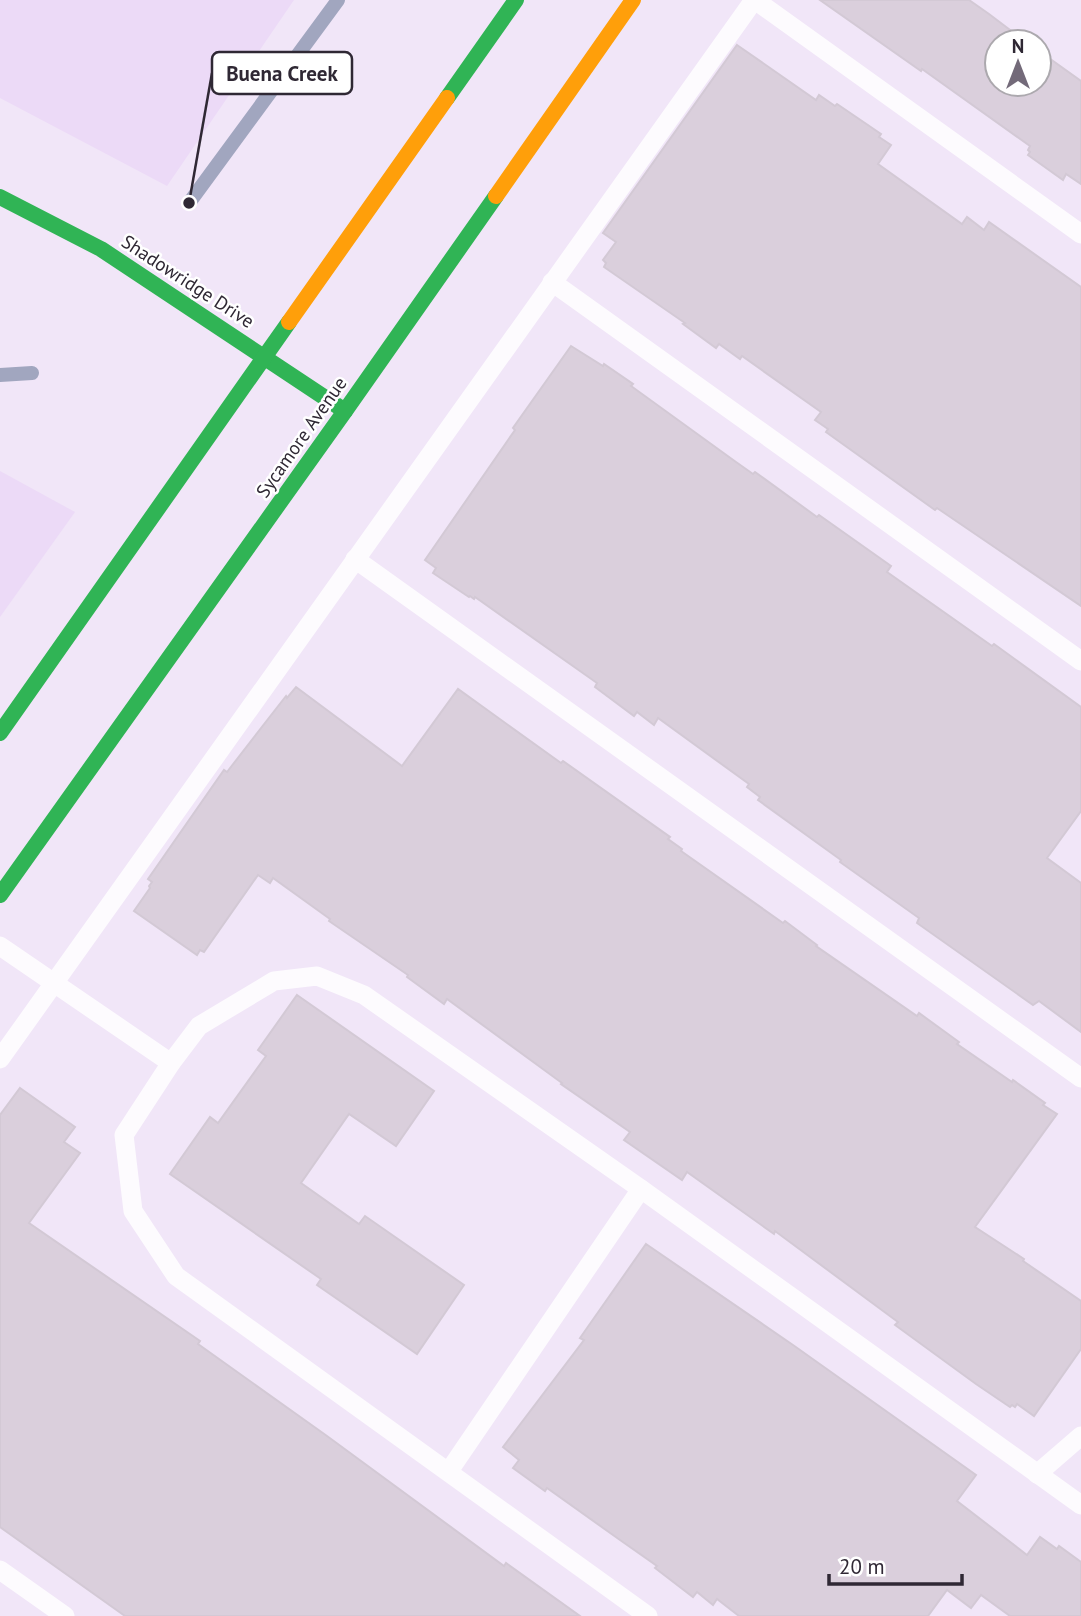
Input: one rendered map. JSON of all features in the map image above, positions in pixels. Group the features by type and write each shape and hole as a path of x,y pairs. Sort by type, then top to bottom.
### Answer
{"main road":[{"path":"0,733 516,0"},
{"name":"Sycamore Avenue","path":"0,895 345,411 633,0"},
{"name":"Shadowridge Drive","path":"0,197 100,249 345,411"}],"lane":[{"path":"0,1059 755,0 1081,234"},
{"path":"552,282 1081,661"},
{"path":"355,559 1081,1079"},
{"path":"0,946 171,1063"},
{"path":"648,1616 176,1276 133,1211 124,1135 199,1026 274,981 317,976 364,995 642,1189 1081,1505"},
{"path":"449,1471 642,1189"},
{"path":"1037,1474 1081,1436"},
{"path":"0,1570 65,1616"}],"shaded area":[{"path":"0,0 294,0 167,186 0,98"},
{"path":"0,471 75,512 0,617"}],"building":[{"path":"820,0 969,0 989,14 1008,28 983,28 983,98 1053,98 1053,61 1081,81 1081,184 1066,174 1063,180 1028,155 1030,146 922,69 921,71"},
{"path":"737,45 816,100 819,95 835,106 837,104 881,134 879,137 891,145 878,164 962,224 967,217 984,230 989,222 1081,287 1081,606 937,508 935,510 826,432 828,429 815,420 821,412 742,356 740,359 719,344 716,348 604,267 606,263 603,260 616,242 603,233"},
{"path":"571,346 603,366 604,364 753,474 755,472 817,517 819,515 891,566 887,572 1081,707 1081,811 1047,858 1081,883 1081,1032 1039,1001 1033,1005 917,923 919,918 758,800 760,797 747,787 749,784 658,718 654,725 637,712 634,716 595,687 597,683 475,597 469,597 433,573 436,568 425,560"},
{"path":"296,687 402,766 458,689 670,837 668,839 682,849 681,851 783,923 785,921 816,946 917,1016 919,1013 959,1042 957,1044 1012,1082 1013,1080 1057,1114 975,1227 1081,1301 1081,1349 1034,1416 1017,1404 1010,1407 976,1384 895,1325 898,1322 775,1231 774,1234 687,1172 682,1180 624,1140 630,1132 447,999 444,1004 273,878 270,883 258,875 204,952 200,950 197,955 134,911 150,888 152,882 148,879 224,770 227,772"},
{"path":"297,995 434,1091 396,1146 349,1114 301,1183 359,1224 365,1216 464,1285 417,1354 317,1285 321,1279 170,1174 210,1117 218,1123 266,1056 258,1050"},
{"path":"20,1088 75,1127 64,1142 80,1153 29,1223 200,1341 198,1344 504,1566 506,1563 580,1616 125,1616 0,1527 0,1115"},
{"path":"646,1244 976,1475 957,1501 1027,1555 1040,1537 1057,1549 1059,1546 1081,1562 1081,1616 1010,1616 981,1595 971,1608 947,1590 928,1616 739,1616 717,1599 713,1605 697,1592 693,1597 655,1568 657,1566 547,1488 545,1491 513,1468 519,1460 503,1447 584,1340 580,1338"}],"waterway":[{"path":"189,203 338,0"},
{"path":"0,375 32,373"}],"traffic: fast":[{"path":"447,98 516,0"},
{"path":"0,895 496,196"},
{"path":"0,197 101,249 345,411"},
{"path":"0,733 289,322"}],"traffic: slow":[{"path":"496,196 633,0"},
{"path":"289,322 447,98"}],"place":[{"name":"Buena Creek","path":"189,203"}]}
